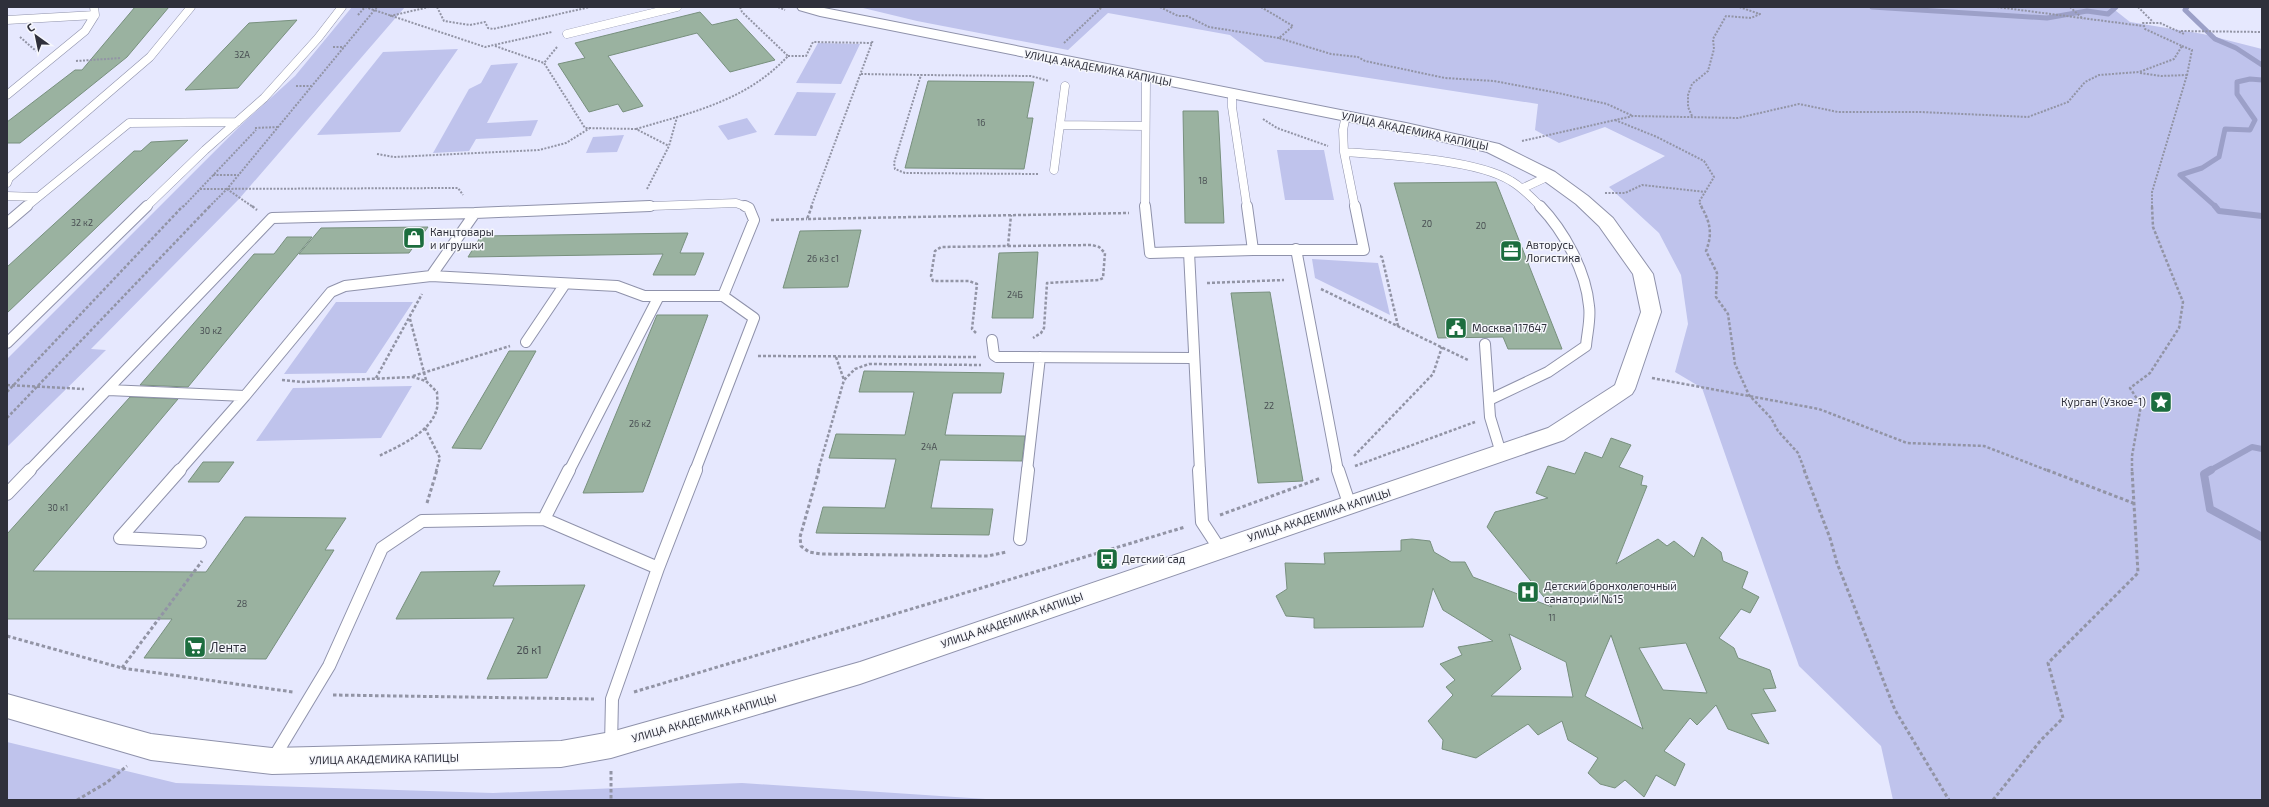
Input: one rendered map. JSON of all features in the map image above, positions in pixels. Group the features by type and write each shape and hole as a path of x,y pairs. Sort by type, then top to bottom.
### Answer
{"street":[{"name":"УЛИЦА АКАДЕМИКА КАПИЦЫ","path":"7,706 151,747 272,761 560,754 611,745 860,673 1219,548 1350,506 1556,434 1624,389 1650,312 1643,274 1606,222 1582,200 1549,176 1493,148 1346,115 1146,78 820,12 804,7"}],"lane":[{"path":"7,184 9,178 150,57 191,7"},
{"path":"7,343 205,150 264,98 318,38 342,7"},
{"path":"567,34 677,7"},
{"path":"7,20 95,11"},
{"path":"7,95 85,31 95,11"},
{"path":"1146,78 1145,213 1150,253 1296,249 1364,250 1344,152 1343,130 1346,115"},
{"path":"1054,170 1065,86"},
{"path":"1232,93 1232,107 1253,250"},
{"path":"7,223 129,123 237,122"},
{"path":"1060,125 1146,126"},
{"path":"1344,152 1390,155 1496,173 1523,188 1554,222 1577,265 1589,304 1586,346 1548,372 1489,400"},
{"path":"1523,188 1549,176"},
{"path":"7,196 37,198"},
{"path":"7,494 272,218 475,213 736,203 749,208 754,220 723,296"},
{"path":"431,276 475,213"},
{"path":"1296,249 1338,472 1350,506"},
{"path":"1189,252 1202,522 1219,548"},
{"path":"200,542 120,538 245,396 331,292 345,286 431,276 617,286 644,296 723,296 754,318 741,356 658,568 612,699 611,745"},
{"path":"526,342 565,284"},
{"path":"544,519 659,296"},
{"path":"992,340 994,355 997,357 1193,358"},
{"path":"1485,344 1490,417 1501,453"},
{"path":"1020,539 1040,357"},
{"path":"108,390 245,396"},
{"path":"272,761 329,666 382,548 422,521 544,519 658,568"}],"path":[{"path":"355,19 365,7 485,47 495,46 550,32"},
{"path":"7,418 228,189 377,7"},
{"path":"390,16 429,7"},
{"path":"437,7 444,21 470,25 485,22 488,28 493,29 590,7"},
{"path":"740,7 742,12 788,56 806,56 814,42 872,43"},
{"path":"1060,47 1102,7"},
{"path":"1160,7 1178,16 1187,16 1209,28 1238,30 1279,38 1331,54 1358,57 1365,61 1445,78 1494,81 1558,93 1607,104 1633,116"},
{"path":"1261,7 1293,26 1279,38"},
{"path":"1692,116 1688,107 1688,95 1692,84 1708,70 1714,49 1713,39 1726,16 1751,18 1760,14 1739,7"},
{"path":"1993,800 2041,740 2063,718 2048,663 2138,573 2133,503 2132,456 2141,405 2130,388 2150,373 2179,328 2183,302 2153,227 2152,192 2187,75 2192,50 2142,26 1997,7"},
{"path":"2070,7 2084,19"},
{"path":"2138,7 2154,22 2184,34"},
{"path":"2142,26 2143,23 2154,22"},
{"path":"2178,31 2240,33 2262,32"},
{"path":"544,63 567,34"},
{"path":"18,35 47,62 150,57"},
{"path":"807,219 875,36"},
{"path":"335,42 330,48 344,47"},
{"path":"495,46 544,63 585,128 636,129 716,104 750,88 770,74 788,56"},
{"path":"2139,72 2174,59 2182,46"},
{"path":"1519,142 1633,116 1738,118 1799,104 1838,112 1921,112 2002,117 2028,117 2068,102 2086,82 2098,75 2139,72 2161,76 2187,75"},
{"path":"860,74 1031,76 1065,86"},
{"path":"921,75 894,164 895,169 905,172 1046,174 1054,170"},
{"path":"295,86 300,81"},
{"path":"291,87 312,86"},
{"path":"639,206 669,146 677,116"},
{"path":"1259,116 1276,128 1344,152"},
{"path":"1615,120 1656,137 1704,161 1714,177 1699,202 1711,225 1712,238 1706,251 1717,269 1719,286 1716,297 1728,314 1735,364 1749,394 1798,452 1830,538 1837,563 1895,710 1950,800"},
{"path":"7,392 262,124"},
{"path":"253,128 278,127"},
{"path":"377,154 394,157 539,150 576,139 590,128"},
{"path":"636,129 669,146"},
{"path":"213,175 239,175"},
{"path":"1604,193 1625,193 1642,185 1706,192"},
{"path":"200,189 458,188 475,213"},
{"path":"228,189 247,204"},
{"path":"754,220 1145,213"},
{"path":"1008,246 1011,215"},
{"path":"1008,246 1099,247 1105,253 1104,276 1099,280 1050,281 1046,286 1044,328 1041,333 1027,340 992,340 984,338 972,329 977,284 969,281 933,281 931,276 935,252 941,247 1008,246"},
{"path":"1364,250 1382,257 1399,326"},
{"path":"376,378 431,276"},
{"path":"1190,283 1302,280 1486,369"},
{"path":"409,319 426,381"},
{"path":"259,379 303,382 413,376 526,342"},
{"path":"1338,472 1433,374 1442,348"},
{"path":"741,356 997,357"},
{"path":"836,357 844,380"},
{"path":"985,366 863,364 854,369 844,380 800,537 801,546 809,552 821,554 988,556 1002,554 1013,548 1020,539"},
{"path":"379,456 405,444 424,428 437,409 437,392 426,381 413,376"},
{"path":"1650,377 1749,394 1819,409 1908,443 1984,446 2133,503"},
{"path":"7,384 91,389"},
{"path":"7,636 122,668 311,694 447,698 612,699 1202,522 1490,417"},
{"path":"422,521 440,458 424,428"},
{"path":"122,668 206,555 200,542"},
{"path":"77,800 106,783 132,762"}],"shaded area":[{"path":"352,7 405,7 239,199 91,349 106,350 7,447 7,359 242,124 295,76"},
{"path":"859,7 2111,7 2130,22 2203,34 2262,49 2262,800 1893,800 1881,746 1799,666 1702,388 1675,372 1688,324 1681,275 1659,233 1609,187 1665,156 1605,127 1559,143 1535,130 1538,104 1265,62 1230,35 1108,13 1068,50 917,21"},
{"path":"818,43 860,44 841,84 796,83"},
{"path":"458,49 400,132 317,135 383,52"},
{"path":"518,63 487,123 538,120 531,136 476,139 469,151 433,153 469,89 481,83 491,65"},
{"path":"797,92 836,93 816,136 774,135"},
{"path":"747,118 757,132 728,140 718,126"},
{"path":"624,135 617,152 586,153 593,137"},
{"path":"1277,150 1324,150 1334,200 1285,200"},
{"path":"1312,259 1378,263 1390,315 1315,278"},
{"path":"336,302 413,302 366,373 284,374"},
{"path":"412,386 381,438 256,441 293,388"},
{"path":"7,742 176,783 493,793 742,783 1001,800 7,800"}],"building":[{"path":"135,7 169,7 127,57 20,143 7,143 7,122 75,70 82,70"},
{"path":"700,12 712,25 737,19 775,60 730,72 697,33 608,56 643,106 623,112 618,104 589,112 558,64 585,58 575,43"},
{"path":"297,20 238,88 185,90 249,23"},
{"path":"928,81 1034,82 1027,118 1033,118 1024,169 905,168"},
{"path":"1183,111 1218,111 1224,223 1185,223"},
{"path":"188,140 7,313 7,267 134,151 141,151 151,142"},
{"path":"1496,182 1562,349 1508,349 1503,337 1438,338 1394,183"},
{"path":"428,227 409,253 299,254 321,228"},
{"path":"861,230 848,287 783,288 800,231"},
{"path":"688,233 680,253 704,253 695,275 653,275 663,254 468,257 481,236"},
{"path":"287,237 312,237 188,387 140,385 254,254 274,254"},
{"path":"1038,252 1033,318 992,318 999,253"},
{"path":"1270,292 1303,481 1258,483 1231,293"},
{"path":"657,315 708,315 643,492 583,493"},
{"path":"509,351 536,351 481,449 452,448"},
{"path":"864,371 1004,373 1001,393 953,393 945,435 1025,436 1022,461 940,460 931,508 993,509 989,535 816,533 823,507 885,508 896,459 829,458 836,434 905,435 914,392 859,392"},
{"path":"130,397 178,399 33,571 206,572 245,517 346,518 325,550 334,550 266,659 144,658 172,619 7,619 7,534"},
{"path":"1611,438 1631,445 1619,467 1643,476 1641,485 1647,486 1616,564 1658,539 1667,546 1674,541 1694,557 1702,537 1721,552 1723,561 1748,572 1742,588 1759,597 1750,613 1741,609 1719,638 1734,648 1738,658 1770,670 1776,688 1763,689 1776,711 1751,714 1769,744 1728,729 1716,705 1697,725 1690,718 1664,751 1685,764 1675,786 1656,775 1644,797 1625,780 1615,788 1600,784 1588,773 1598,758 1568,740 1562,721 1538,735 1528,724 1476,758 1442,749 1443,740 1428,721 1453,695 1446,687 1455,680 1440,664 1462,655 1458,647 1493,641 1443,610 1433,588 1423,627 1314,628 1314,618 1286,616 1276,596 1287,589 1285,563 1325,564 1324,553 1401,551 1401,540 1412,539 1430,541 1434,552 1451,562 1465,562 1473,577 1552,607 1487,527 1495,512 1548,498 1536,493 1548,466 1575,474 1585,452 1602,458","holes":["1509,634 1566,662 1573,697 1491,696 1521,669","1611,635 1643,729 1585,696","1686,643 1707,693 1663,690 1639,648"]},
{"path":"203,462 234,462 219,482 188,482"},
{"path":"500,571 493,586 585,585 547,678 487,679 514,618 396,619 421,572"}],"waterway":[{"path":"1872,7 2047,18 2087,11 2108,14 2116,7"},
{"path":"2187,7 2185,10 2215,39 2236,48 2262,65"},
{"path":"2215,206 2180,175 2202,168 2219,157 2225,129 2250,130 2255,120 2237,94 2237,82 2250,79 2262,80"},
{"path":"2215,206 2219,211 2262,216"},
{"path":"2209,471 2252,447 2262,449"},
{"path":"2211,470 2204,474 2210,509 2262,537"}],"place":[{"name":"Канцтовары и игрушки","path":"414,238"},
{"name":"Авторусь Логистика","path":"1511,251"},
{"name":"Москва 117647","path":"1456,328"},
{"name":"Курган (Узкое-1)","path":"2161,402"},
{"name":"Детский сад","path":"1107,559"},
{"name":"Детский бронхолегочный санаторий №15","path":"1528,592"},
{"name":"Лента","path":"195,647"}]}
